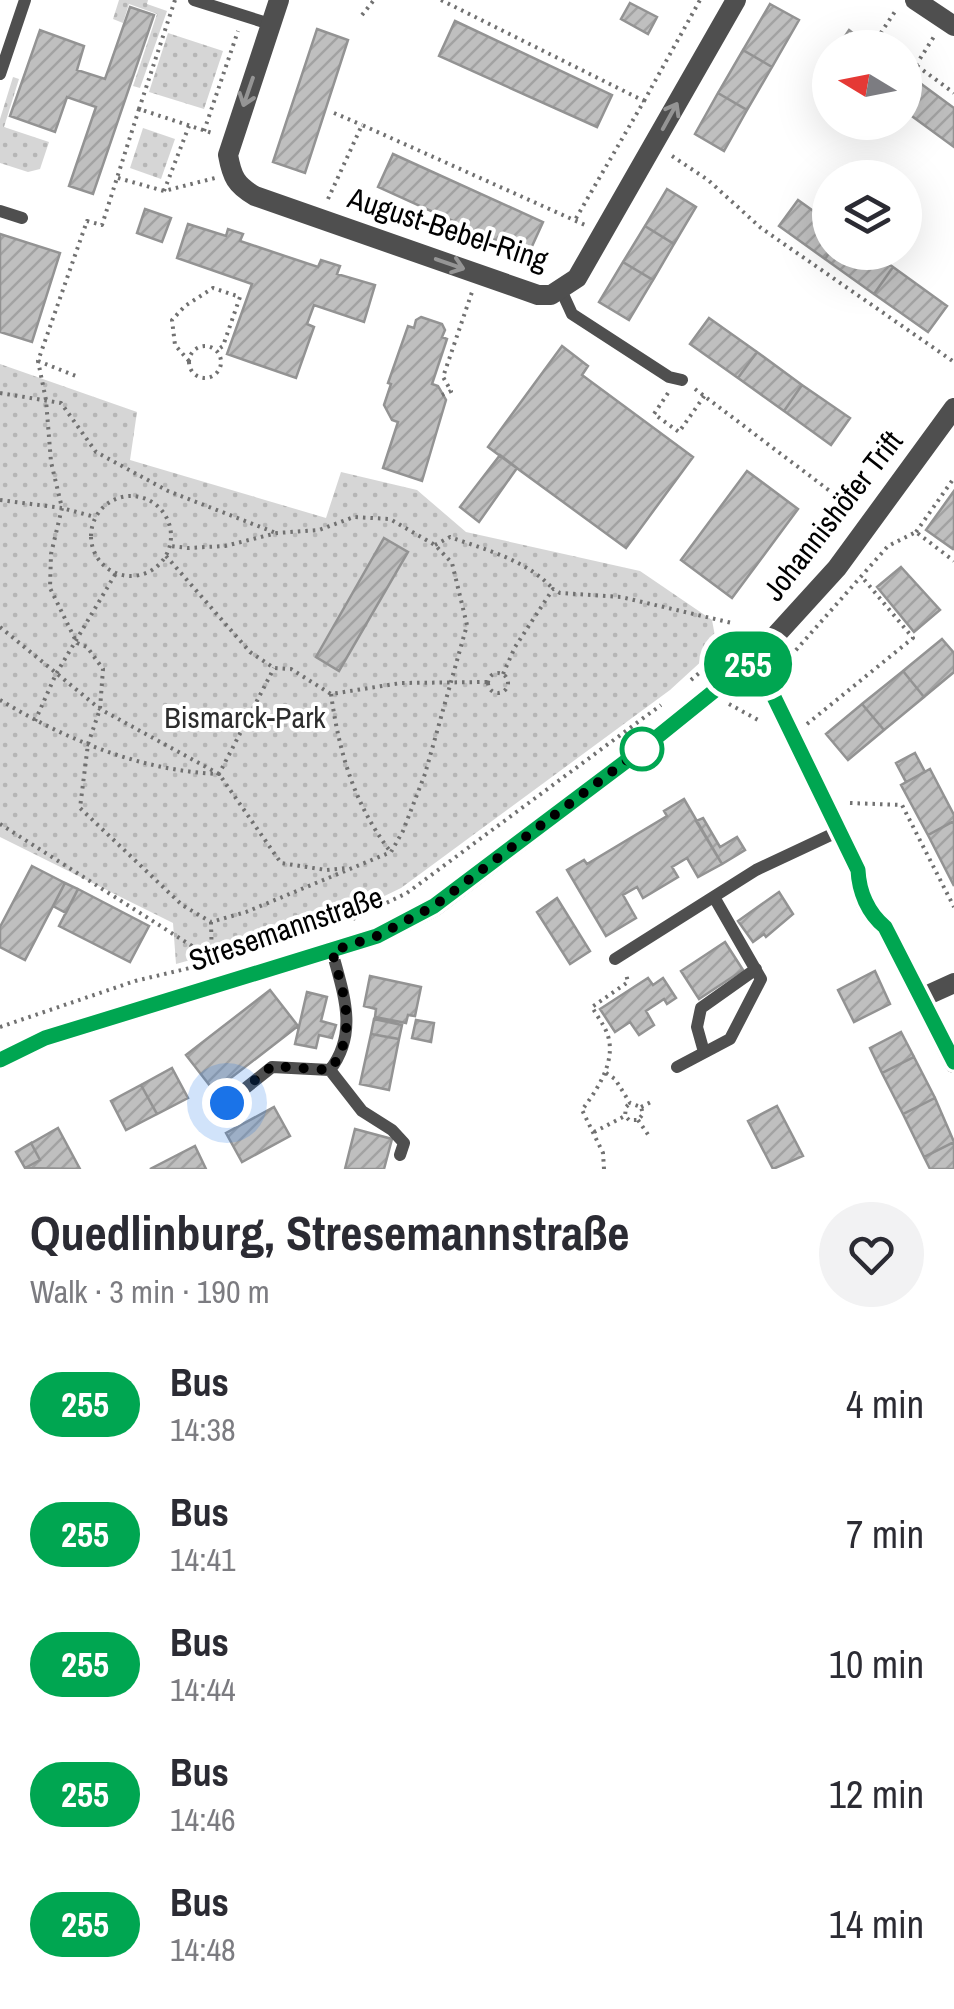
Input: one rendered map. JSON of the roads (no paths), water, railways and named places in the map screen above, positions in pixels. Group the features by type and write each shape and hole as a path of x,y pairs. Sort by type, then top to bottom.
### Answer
{"street":[{"path":"270,24 279,0"},
{"name":"August-Bebel-Ring","path":"270,24 228,155 238,187 538,295 561,290 578,278 736,0"},
{"path":"908,1 947,28"},
{"name":"Johannishöfer Trift","path":"755,658 837,568 954,408"},
{"path":"755,658 858,870 859,888 874,918 885,927 954,1062"},
{"name":"Stresemannstraße","path":"0,1060 45,1038 377,936 434,906 641,750 755,658"},
{"path":"921,998 954,983"}],"lane":[{"path":"0,74 25,0"},
{"path":"194,0 270,24"},
{"path":"0,211 22,218"},
{"path":"561,290 572,314 675,378"},
{"path":"618,957 756,870 837,832"},
{"path":"678,1067 730,1039 761,979 714,896"},
{"path":"330,1070 346,1039 349,1018 332,951"},
{"path":"704,1052 697,1027 702,1008 756,969"},
{"path":"227,1103 272,1066 330,1070 362,1111 392,1130 404,1143 400,1155"}],"park label":[{"name":"Bismarck-Park","path":"245,718"}]}
